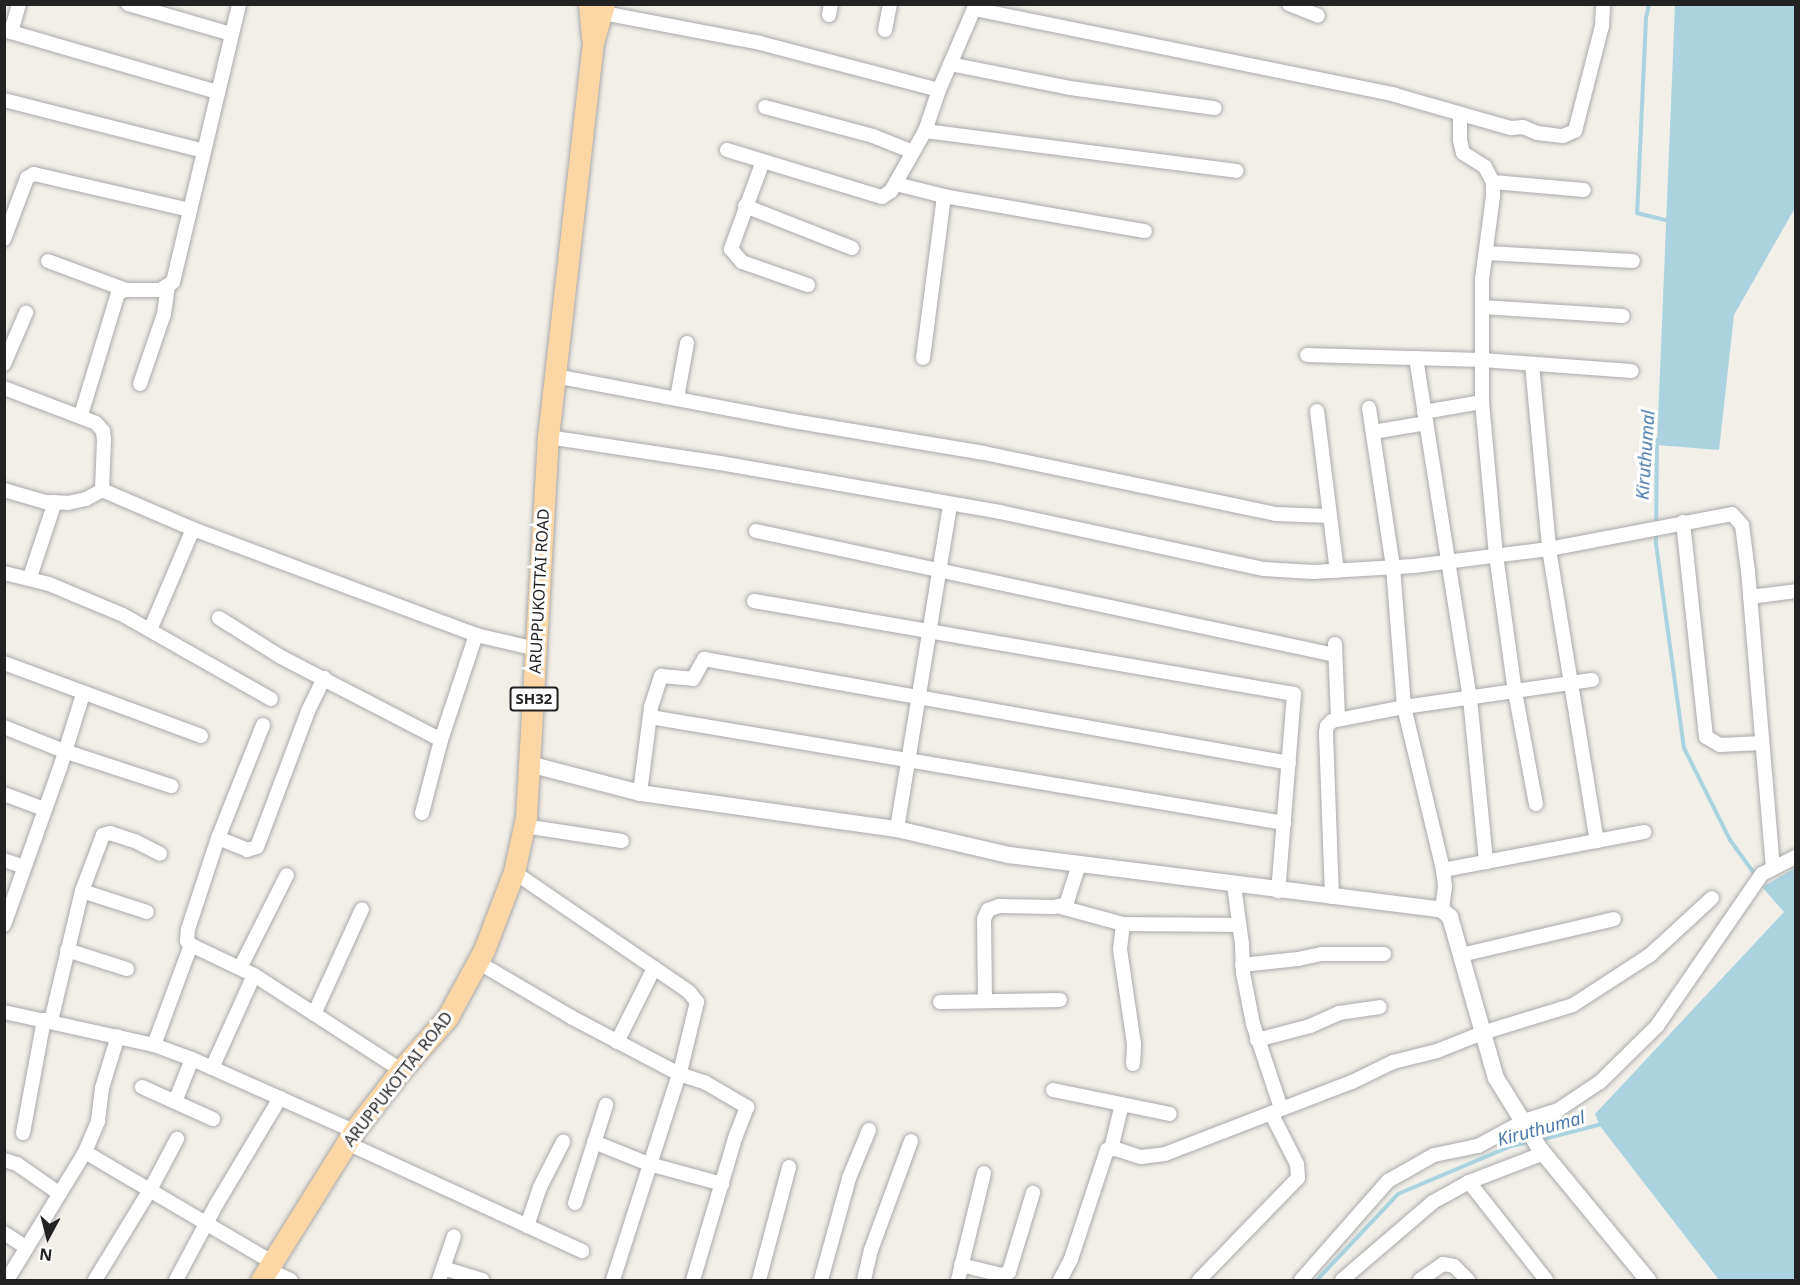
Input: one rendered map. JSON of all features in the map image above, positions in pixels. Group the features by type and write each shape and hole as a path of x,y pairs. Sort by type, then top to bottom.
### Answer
{"main road":[{"name":"ARUPPUKOTTAI ROAD","path":"267,1271 350,1137 401,1070 447,1018 484,950 514,872 524,826 529,764 548,436 599,7"}],"street":[{"path":"19,4 8,32 218,92"},
{"path":"128,4 231,34"},
{"path":"140,384 164,314 168,287 172,282 239,4"},
{"path":"885,30 890,4"},
{"path":"1289,4 1318,16"},
{"path":"727,150 875,196 887,195 896,184 925,131 939,90 975,7 1395,95 1511,128 1523,127 1537,133 1563,136 1575,131 1602,26 1603,4"},
{"path":"599,7 760,43 939,90"},
{"path":"950,64 1070,88 1215,108"},
{"path":"4,100 204,151"},
{"path":"765,107 873,136 913,152"},
{"path":"1460,114 1460,140 1463,153 1489,171 1492,182 1482,308 1482,402 1496,555 1515,692 1536,804"},
{"path":"925,131 1236,171"},
{"path":"763,161 731,244 733,254 742,261 808,285"},
{"path":"4,239 27,178 34,174 190,210"},
{"path":"1492,182 1584,190"},
{"path":"896,184 944,196 1145,231"},
{"path":"923,358 944,196"},
{"path":"745,206 852,248"},
{"path":"1486,253 1633,261"},
{"path":"48,261 126,290 160,290 168,287"},
{"path":"81,415 115,298 126,290"},
{"path":"1482,308 1623,316"},
{"path":"4,364 26,313"},
{"path":"677,398 687,343"},
{"path":"1307,355 1482,360 1632,371"},
{"path":"1416,358 1470,698 1486,861"},
{"path":"1532,364 1550,549 1569,683 1597,841"},
{"path":"555,376 798,422 984,453 1275,514 1330,516"},
{"path":"4,388 81,415 96,423 103,431 102,490"},
{"path":"1373,432 1482,402"},
{"path":"1370,408 1393,567 1404,707 1443,870 1445,885 1442,910"},
{"path":"1317,411 1337,571"},
{"path":"548,436 720,463 1046,522 1264,569 1337,571 1550,549 1726,514 1739,519 1750,597 1762,742 1763,875"},
{"path":"4,490 55,502 86,499 102,490"},
{"path":"102,490 193,529 476,635 536,649"},
{"path":"30,577 55,502"},
{"path":"897,830 950,505"},
{"path":"1683,522 1706,737 1720,745 1762,742"},
{"path":"150,630 193,529"},
{"path":"756,531 1335,650 1338,719"},
{"path":"4,573 30,577 123,615 271,699"},
{"path":"1750,597 1796,591"},
{"path":"754,601 1294,694 1278,891"},
{"path":"219,618 281,657 441,740"},
{"path":"422,813 441,740 476,635"},
{"path":"640,793 650,717 661,676 693,679 704,659 1289,763"},
{"path":"4,663 201,736"},
{"path":"215,845 247,850 257,847 308,711 324,678"},
{"path":"1332,897 1327,726 1338,719 1404,707 1592,680"},
{"path":"5,923 59,771 83,694"},
{"path":"650,717 1284,823"},
{"path":"263,725 215,845 188,928 187,941 254,975 401,1070"},
{"path":"4,727 64,751 171,786"},
{"path":"529,764 640,793 897,830 1009,855 1278,891 1442,910 1450,917 1496,1078 1542,1151 1648,1281"},
{"path":"4,794 44,809"},
{"path":"524,826 622,841"},
{"path":"1443,870 1644,832"},
{"path":"23,1133 48,1021 82,891 103,835 111,833 135,841 160,854"},
{"path":"1301,1281 1388,1181 1434,1155 1478,1146 1528,1126 1558,1110 1600,1082 1657,1026 1763,875 1796,857"},
{"path":"4,860 24,867"},
{"path":"1061,907 1069,900 1079,864"},
{"path":"514,872 689,992 697,1002 680,1071 613,1281"},
{"path":"240,968 287,875"},
{"path":"1199,1281 1298,1178 1297,1164 1276,1110 1257,1040 1242,965 1234,885"},
{"path":"82,891 147,912"},
{"path":"1060,1281 1071,1259 1105,1152 1112,1149 1141,1157 1160,1156 1352,1082 1393,1062 1437,1051 1482,1033 1574,1005 1650,955 1712,898"},
{"path":"985,1001 984,919 988,909 999,906 1061,907 1124,924 1239,925"},
{"path":"315,1014 362,909"},
{"path":"1461,955 1614,919"},
{"path":"1124,924 1120,949 1134,1044 1133,1064"},
{"path":"154,1045 191,945"},
{"path":"67,950 127,969"},
{"path":"1242,965 1321,954 1384,954"},
{"path":"476,961 617,1042 706,1083 747,1107 693,1281"},
{"path":"617,1042 654,968"},
{"path":"212,1068 254,975"},
{"path":"940,1002 1060,1000"},
{"path":"1257,1040 1310,1026 1339,1013 1380,1007"},
{"path":"4,1012 118,1036 154,1045 192,1059 280,1098 350,1137 527,1226 582,1251"},
{"path":"7,1281 85,1152 99,1121 102,1088 118,1036"},
{"path":"175,1102 192,1059"},
{"path":"142,1086 213,1119"},
{"path":"1053,1090 1170,1114"},
{"path":"176,1281 280,1098"},
{"path":"1112,1149 1122,1104"},
{"path":"575,1203 606,1105"},
{"path":"821,1281 849,1181 869,1130"},
{"path":"94,1281 150,1190 177,1139"},
{"path":"864,1281 871,1250 911,1141"},
{"path":"527,1226 540,1187 563,1142"},
{"path":"594,1142 649,1164 722,1184"},
{"path":"1342,1281 1433,1202 1469,1182 1542,1151"},
{"path":"85,1152 207,1224 267,1271 291,1281"},
{"path":"4,1160 17,1164 60,1194"},
{"path":"759,1281 789,1167"},
{"path":"958,1281 984,1173"},
{"path":"1469,1182 1546,1281"},
{"path":"961,1265 1002,1275 1009,1272 1033,1193"},
{"path":"4,1233 27,1248"},
{"path":"454,1236 441,1274 482,1281"},
{"path":"1420,1281 1443,1264 1454,1266 1468,1281"}],"water":[{"path":"1675,5 1795,5 1795,208 1734,315 1719,450 1657,445"},
{"path":"1795,868 1795,1280 1719,1280 1600,1126 1595,1114 1784,912 1762,887"}],"waterway":[{"name":"Kiruthumal","path":"1649,4 1646,18 1637,213 1668,221"},
{"name":"Kiruthumal","path":"1657,440 1656,544 1684,748 1730,840 1756,876"},
{"name":"Kiruthumal","path":"1540,1140 1602,1124"},
{"name":"Kiruthumal","path":"1317,1280 1398,1194 1511,1146 1530,1142"}]}
